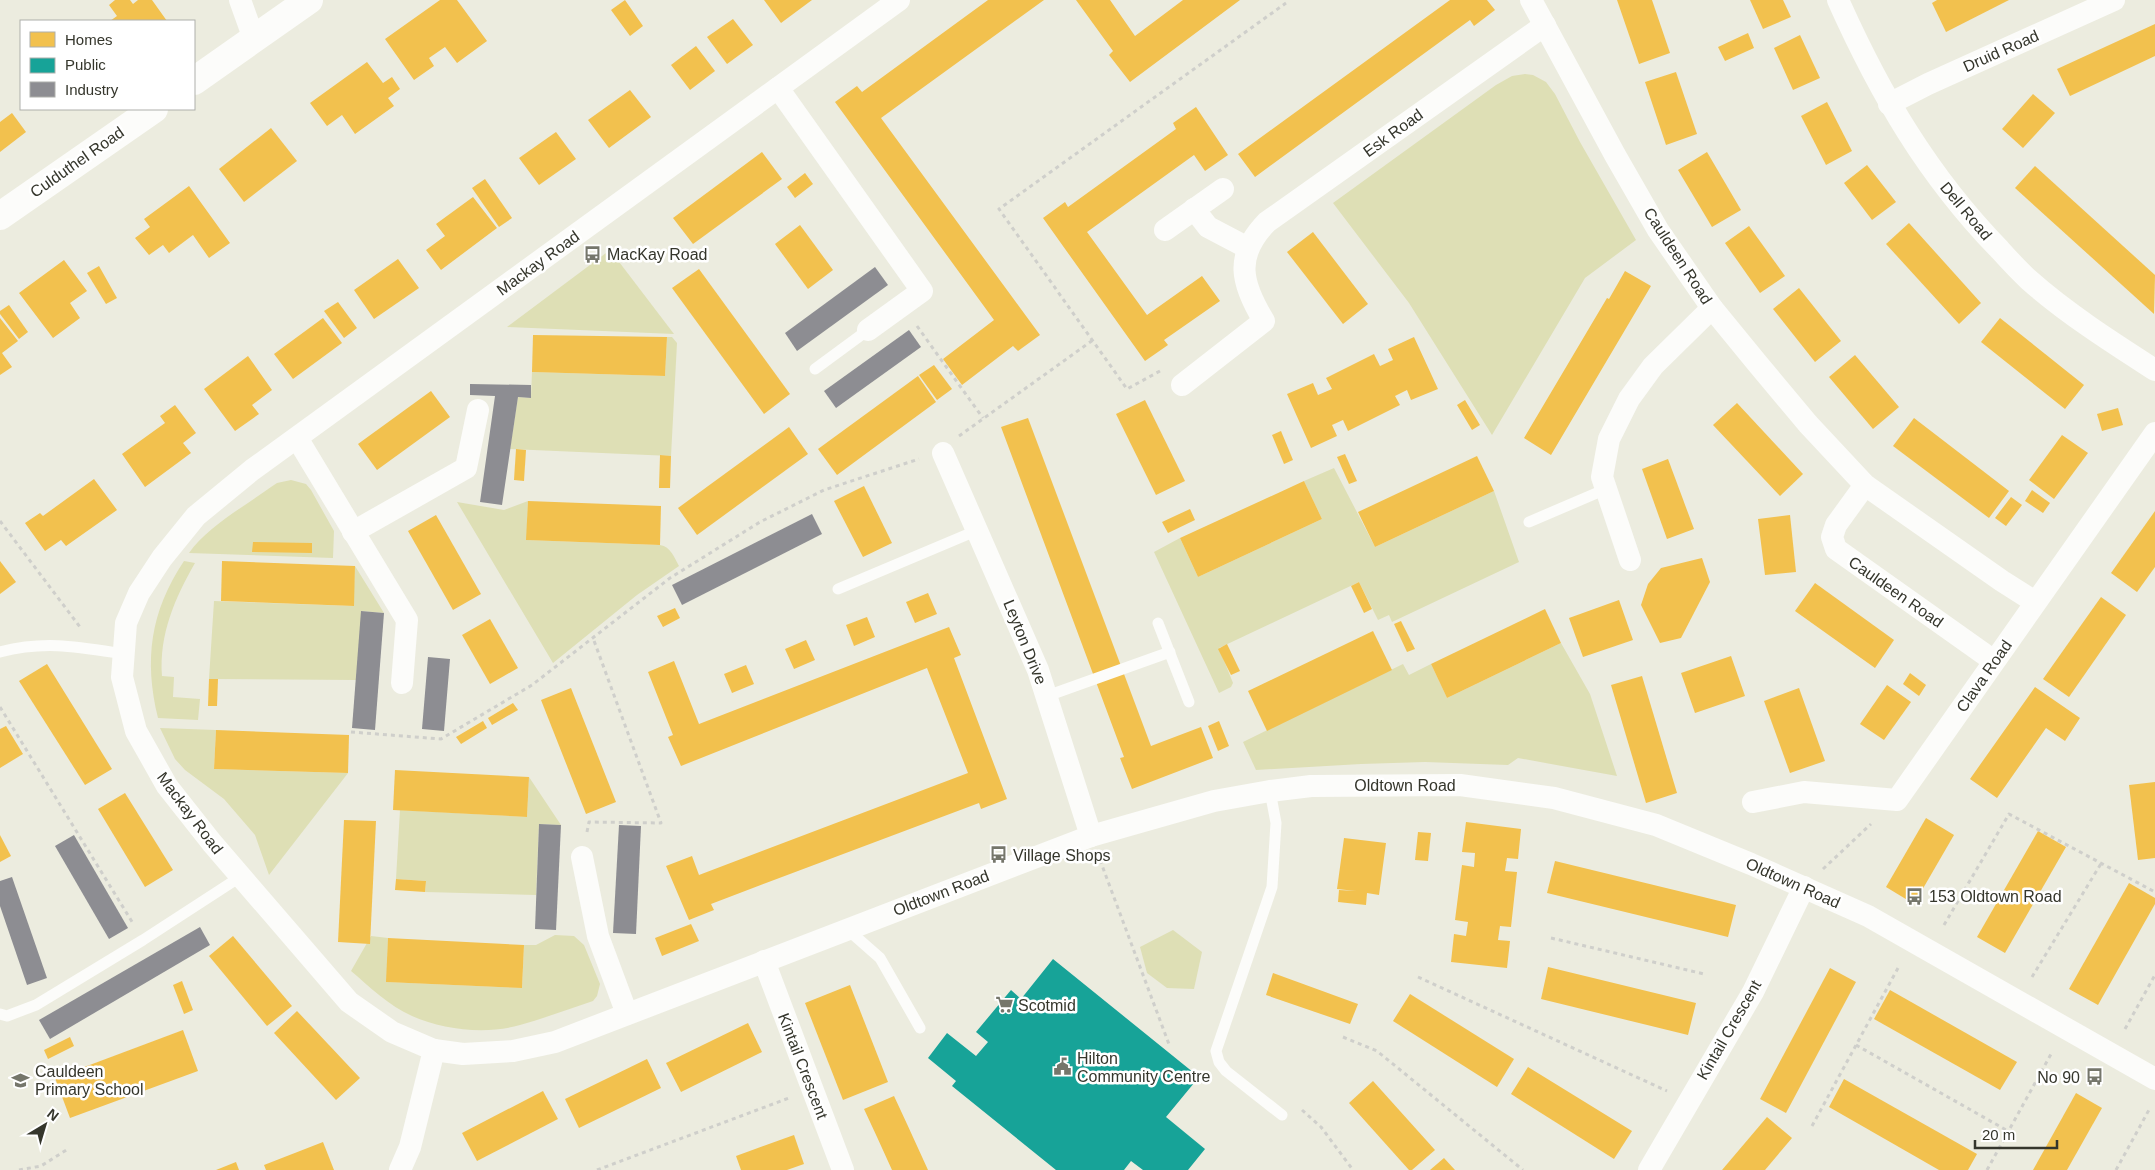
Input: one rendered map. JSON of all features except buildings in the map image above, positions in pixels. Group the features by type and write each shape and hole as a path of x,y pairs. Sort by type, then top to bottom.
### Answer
{"main road":[{"path":"195,80 309,0"},
{"name":"Culduthel Road","path":"0,216 153,110"}],"street":[{"path":"240,0 254,39"},
{"name":"Mackay Road","path":"463,1054 434,1050 392,1032 349,1002 240,877 167,786 136,731 122,677 126,623 139,593 162,558 196,516 252,470 899,0"},
{"name":"Cauldeen Road","path":"1531,0 1658,230 1712,308 1808,424 1865,484 2002,582 2035,602"},
{"name":"Dell Road","path":"1838,0 1889,104 1928,165 1969,218 2029,280 2105,337 2155,370"},
{"name":"Druid Road","path":"1889,104 1928,84 2114,0"},
{"name":"Esk Road","path":"1182,385 1264,321 1252,301 1244,263 1248,248 1257,232 1267,222 1545,25"},
{"path":"778,88 922,290 868,330"},
{"path":"1165,230 1222,189"},
{"path":"1194,209 1208,227 1248,248"},
{"path":"1630,560 1602,477 1609,439 1629,399 1653,366 1712,308"},
{"path":"353,532 466,468 478,410"},
{"name":"Clava Road","path":"1897,800 2155,434"},
{"path":"297,438 407,620 402,684"},
{"name":"Leyton Drive","path":"943,453 1038,670 1091,836"},
{"name":"Cauldeen Road","path":"1865,484 1836,524 1832,537 1836,549 1994,661"},
{"name":"Oldtown Road","path":"463,1054 513,1051 555,1042 1091,836 1214,801 1270,790 1310,786 1460,785 1554,798 1656,825 1804,887 1868,916 2155,1079"},
{"path":"1753,802 1804,792 1897,800"},
{"path":"582,857 598,936 627,1014"},
{"name":"Kintail Crescent","path":"1649,1170 1688,1100 1753,992 1804,887"},
{"name":"Kintail Crescent","path":"764,961 842,1170"},
{"path":"400,1170 410,1147 434,1050"}],"lane":[{"path":"815,369 868,330"},
{"path":"1529,522 1606,489"},
{"path":"838,589 978,530"},
{"path":"1158,622 1190,702"},
{"path":"0,652 52,644 124,654"},
{"path":"1047,696 1170,652"},
{"path":"1270,790 1276,823 1272,887 1216,1051 1219,1062 1226,1071 1282,1115"},
{"path":"0,1014 7,1016 36,1005 143,940 240,877"},
{"path":"847,929 880,958 920,1028"}],"path":[{"path":"1182,385 1162,370 1127,389 999,209 1286,3"},
{"path":"902,306 983,418"},
{"path":"351,732 441,739 532,685 670,578 760,522 824,490 912,461 943,453 949,443 1092,340"},
{"path":"0,520 97,650"},
{"path":"582,857 589,822 661,823 593,638"},
{"path":"0,707 143,940"},
{"path":"1804,887 1897,800"},
{"path":"1944,925 2009,814 2155,892"},
{"path":"1091,836 1170,1047"},
{"path":"2032,977 2102,862"},
{"path":"1551,938 1704,974"},
{"path":"1812,1126 1898,968"},
{"path":"2125,1029 2155,975"},
{"path":"1418,978 1688,1100"},
{"path":"1343,1037 1377,1051 1523,1170"},
{"path":"1856,1045 2008,1131"},
{"path":"1987,1170 2051,1054"},
{"path":"597,1170 811,1090"},
{"path":"1300,1108 1321,1127 1353,1170"},
{"path":"2116,1170 2150,1108"},
{"path":"19,1170 41,1166 68,1149"}],"green space":[{"path":"1533,75 1546,82 1555,94 1636,240 1585,278 1492,435 1409,303 1333,203 1496,85 1512,76"},
{"path":"610,250 674,334 507,327"},
{"path":"667,337 672,337 677,343 671,456 510,449 518,397 531,398 532,372 665,376"},
{"path":"1334,468 1375,547 1494,491 1519,562 1392,622 1389,615 1378,620 1359,582 1219,648 1233,683 1231,687 1219,693 1154,552 1180,538 1198,577 1322,519 1304,481"},
{"path":"291,480 306,484 334,531 333,558 189,553 206,534 227,517 277,483"},
{"path":"528,501 527,540 660,545 670,550 679,566 637,595 553,663 457,502 504,510"},
{"path":"184,561 195,563 170,617 163,646 162,676 174,677 173,697 200,699 198,720 158,718 151,676 151,656 157,618 173,580"},
{"path":"355,566 384,613 362,611 356,680 209,679 214,601 353,606"},
{"path":"1561,643 1590,694 1617,776 1518,758 1508,765 1425,762 1256,770 1243,742 1403,664 1409,675 1431,664 1447,698"},
{"path":"160,728 216,730 214,769 348,773 269,875 255,835 224,799 185,770 175,759"},
{"path":"529,777 561,825 539,824 536,895 425,892 426,881 396,879 400,810 527,817"},
{"path":"1173,930 1202,952 1194,989 1167,988 1147,973 1140,947"},
{"path":"555,935 574,936 584,945 600,984 597,996 593,1001 507,1028 465,1030 424,1021 395,1007 351,971 371,936 388,938 387,982 522,988 524,945 536,945"}],"place":[{"name":"MacKay Road","path":"593,254"},
{"name":"Village Shops","path":"999,855"},
{"name":"153 Oldtown Road","path":"1915,896"},
{"name":"Scotmid","path":"1004,1005"},
{"name":"Hilton Community Centre","path":"1063,1067"},
{"name":"No 90","path":"2094,1077"},
{"name":"Cauldeen Primary School","path":"21,1080"}]}
